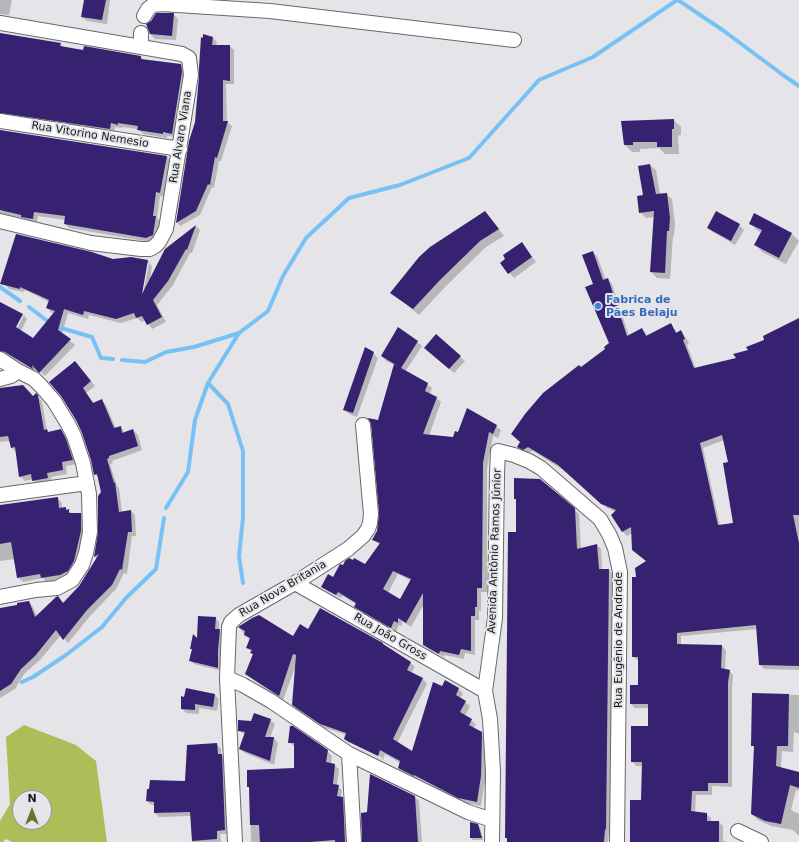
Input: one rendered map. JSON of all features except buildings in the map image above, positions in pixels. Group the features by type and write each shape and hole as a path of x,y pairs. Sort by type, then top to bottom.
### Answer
{"street":[{"path":"144,16 148,9 153,6 162,4 178,5 270,11 514,40"},
{"name":"Rua Alvaro Viana","path":"0,23 141,40 182,54 189,58 191,75 166,229 159,242 150,248 141,249 91,243 0,221"},
{"name":"Rua Vitorino Nemesio","path":"0,121 180,149"},
{"path":"0,359 18,371 34,379 54,401 68,424 80,451 87,483 89,494 90,532 82,565 72,580 57,588 36,590 0,597"},
{"path":"0,379 11,376 18,371"},
{"name":"Rua Nova Britania","path":"235,842 227,678 228,631 231,622 248,609 295,583 363,536 370,523 371,514 363,425"},
{"name":"Avenida Antônio Ramos Júnior","path":"492,842 493,772 490,719 485,691 495,618 496,474 498,451"},
{"name":"Rua Eugênio de Andrade","path":"498,451 514,455 541,468 600,520 609,534 615,548 620,572 617,842"},
{"path":"0,495 87,483"},
{"name":"Rua João Gross","path":"295,583 485,691"},
{"path":"227,678 243,685 271,701 349,754 468,812 492,820"},
{"path":"349,754 354,842"},
{"path":"738,831 761,842"}],"green space":[{"path":"24,725 76,745 96,761 107,842 12,842 6,839 3,842 0,842 0,821 10,804 6,737"}],"waterway":[{"path":"243,583 239,556 243,518 243,451 228,404 208,383 239,333 268,311 283,276 306,238 349,198 400,185 469,158 539,80 593,57 677,0"},
{"path":"678,0 724,31 799,86"},
{"path":"0,287 20,301"},
{"path":"29,307 54,326 92,337 101,358 113,359"},
{"path":"122,360 145,362 166,352 194,347 239,333"},
{"path":"166,508 188,472 195,420 208,383"},
{"path":"22,682 33,677 66,655 102,627 126,598 156,569 164,518"}],"place":[{"name":"Fabrica de Pães Belaju","path":"598,306"}]}
